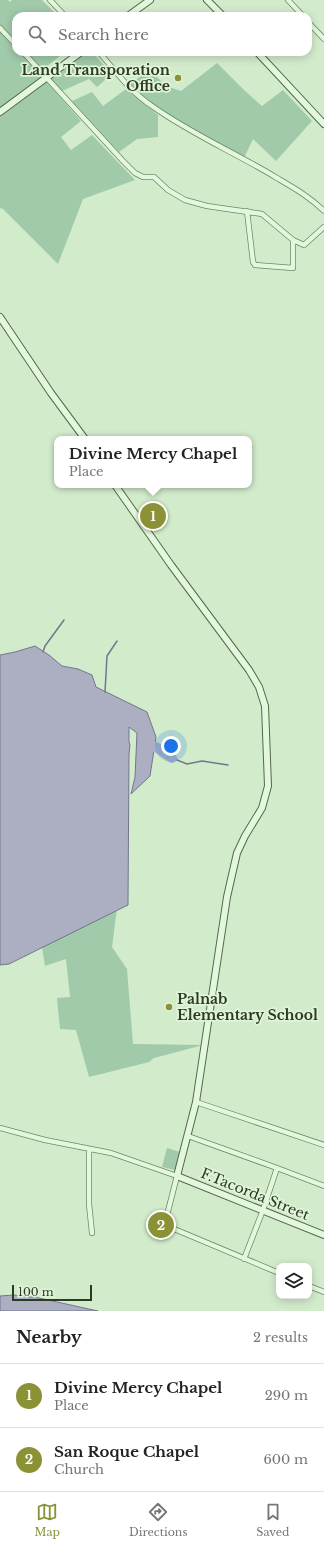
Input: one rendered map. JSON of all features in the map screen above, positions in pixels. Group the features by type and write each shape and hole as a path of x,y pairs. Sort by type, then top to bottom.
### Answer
{"street":[{"path":"50,0 61,12"},
{"path":"134,12 150,0"},
{"path":"207,0 218,12"},
{"path":"288,0 299,12"},
{"path":"312,26 324,39"},
{"path":"0,28 12,41"},
{"path":"27,56 134,173 143,177 154,177 168,190 186,200 207,206 262,214 293,240 304,245 324,227"},
{"path":"0,112 75,56"},
{"path":"103,56 131,88 151,106 181,124 247,159 310,198 324,211"},
{"path":"261,56 324,124"},
{"path":"247,211 253,262 255,265 294,268 293,240"},
{"path":"0,317 51,393 83,436"},
{"path":"118,488 171,565 249,670 259,687 265,706 268,786 262,808 245,836 237,854 227,897 196,1102 166,1219 167,1226 276,1272"},
{"path":"196,1102 324,1145"},
{"path":"0,1128 45,1140 127,1158 177,1176"},
{"path":"188,1136 324,1186"},
{"path":"90,1149 89,1204 92,1234"},
{"path":"244,1259 277,1168"},
{"name":"F.Tacorda Street","path":"177,1176 324,1235"},
{"path":"312,1287 324,1292"}],"green space":[{"path":"0,0 8,0 10,2 12,0 42,0 54,12 12,12 12,56 60,56 41,71 45,76 72,56 96,56 112,74 97,87 89,79 62,91 45,77 0,110"},
{"path":"217,63 262,106 283,90 312,121 276,161 253,139 244,158 151,106 128,85 150,70 166,86 181,91"},
{"path":"45,80 81,121 61,137 71,150 92,135 135,180 83,199 58,264 3,209 0,208 0,114"},
{"path":"126,89 158,115 158,137 137,139 119,152 72,101 92,92 103,106"},
{"path":"117,908 112,947 127,969 133,1044 203,1045 154,1058 149,1062 89,1077 76,1030 60,1029 57,998 70,997 66,959 45,966 42,947"},
{"path":"167,1148 180,1152 175,1170 162,1167"}],"water":[{"path":"35,646 62,666 78,669 92,675 96,687 147,712 156,737 150,776 131,794 135,777 137,733 129,727 128,905 9,964 0,965 0,655"},
{"path":"14,1295 39,1298 98,1311 0,1311 0,1296"}],"waterway":[{"path":"43,652 45,646 64,620"},
{"path":"105,692 107,656 117,641"},
{"path":"146,740 150,747 156,747 172,758"},
{"path":"172,758 187,764 202,761 228,765"}],"place":[{"name":"Land Transporation Office","path":"178,78"},
{"name":"Divine Mercy Chapel","path":"153,516"},
{"name":"Palnab Elementary School","path":"169,1007"},
{"name":"San Roque Chapel","path":"161,1225"}]}
